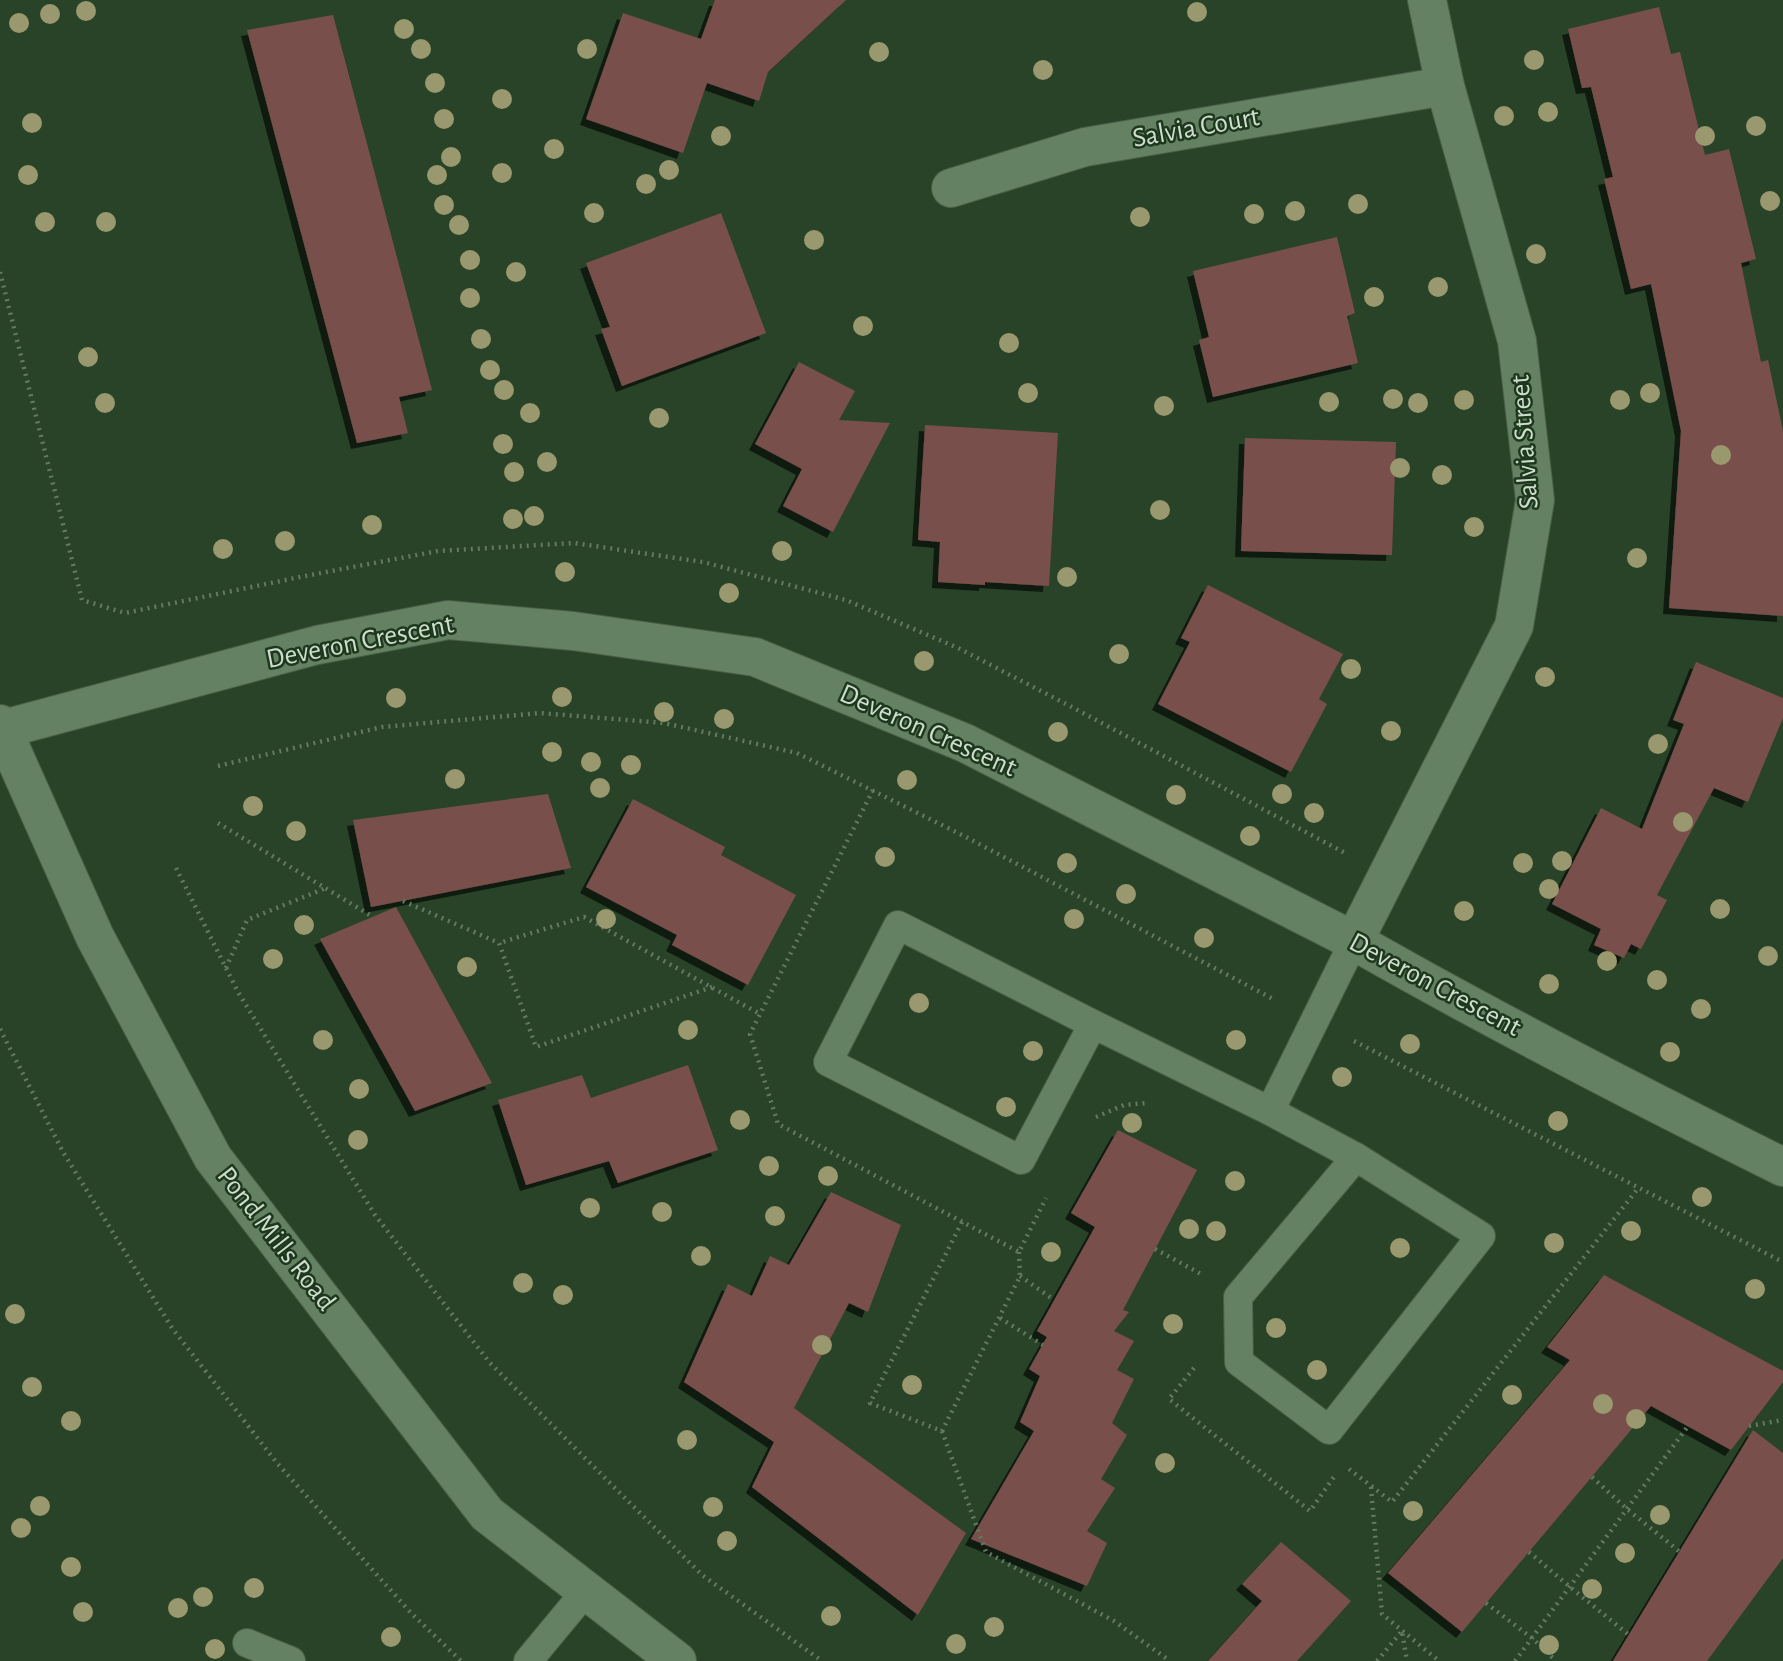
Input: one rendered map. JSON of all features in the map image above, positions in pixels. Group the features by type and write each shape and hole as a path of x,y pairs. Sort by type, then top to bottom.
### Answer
{"street":[{"name":"Salvia Street","path":"1354,941 1514,626 1535,500 1517,341 1445,86 1427,0"},
{"name":"Salvia Court","path":"951,188 1086,147 1445,86"},
{"name":"Deveron Crescent","path":"1,728 317,645 448,620 573,631 755,657 965,743 1354,941 1657,1104 1783,1167"},
{"name":"Pond Mills Road","path":"1,728 95,937 213,1158 488,1514 677,1661"}],"lane":[{"path":"1093,1024 1021,1160 828,1062 898,925 1270,1111 1356,1157 1481,1236 1329,1430 1239,1362 1238,1297 1356,1157"},
{"path":"1270,1111 1354,941"},
{"path":"528,1661 586,1591"},
{"path":"247,1643 291,1661"}],"path":[{"path":"0,272 18,339"},
{"path":"218,766 382,727 541,713 664,723 797,753 966,837 1783,1262"},
{"path":"873,790 750,1034 778,1124 1019,1252"},
{"path":"218,822 373,917"},
{"path":"176,868 245,1003 375,1215 490,1363 702,1575 822,1661"},
{"path":"226,968 247,920 326,888"},
{"path":"403,901 499,943 584,917 760,1014"},
{"path":"499,943 536,1047 712,987"},
{"path":"0,1029 63,1152 172,1328 276,1463 411,1612 461,1661"},
{"path":"1090,1124 1097,1116 1124,1105 1148,1103"},
{"path":"1200,1361 1169,1399 1310,1511 1343,1464 1392,1502 1639,1188"},
{"path":"1047,1196 1019,1252 1020,1276 942,1431 986,1552 1114,1621 1170,1661"},
{"path":"942,1431 870,1403 962,1222"},
{"path":"1156,1249 1207,1278"},
{"path":"1020,1276 1054,1300"},
{"path":"1000,1318 1042,1345"},
{"path":"1749,1426 1783,1420"},
{"path":"1515,1661 1688,1426"},
{"path":"1592,1477 1680,1552"},
{"path":"1371,1486 1382,1614 1439,1661"},
{"path":"1529,1552 1629,1635"},
{"path":"1486,1603 1532,1638 1556,1661"},
{"path":"1377,1661 1402,1631"},
{"path":"1402,1631 1407,1661"}],"building":[{"path":"715,0 846,0 768,72 759,101 707,83 683,153 586,119 623,13 701,39"},
{"path":"1659,7 1671,54 1680,52 1705,155 1729,149 1756,259 1741,263 1761,362 1768,360 1783,431 1783,616 1669,608 1681,431 1651,284 1631,289 1604,179 1613,177 1591,87 1582,88 1568,29"},
{"path":"333,15 432,390 399,397 408,433 357,443 247,30"},
{"path":"721,213 766,333 622,386 601,329 610,327 586,263"},
{"path":"1337,237 1355,313 1347,316 1358,363 1213,397 1199,340 1209,337 1193,271"},
{"path":"799,362 855,391 839,420 890,423 833,532 783,506 802,469 755,444"},
{"path":"925,425 1058,433 1049,586 938,582 940,542 918,540"},
{"path":"1245,438 1396,442 1392,555 1241,551"},
{"path":"1208,585 1343,654 1319,699 1327,704 1291,772 1158,704 1190,642 1181,638"},
{"path":"1696,662 1783,698 1783,718 1748,802 1714,788 1657,895 1667,900 1641,949 1631,944 1624,958 1594,945 1601,929 1552,904 1601,808 1642,829 1684,724 1673,720"},
{"path":"548,794 571,868 371,907 353,820"},
{"path":"633,799 725,847 721,855 796,895 748,985 672,945 677,935 586,887"},
{"path":"396,907 492,1083 415,1111 320,939"},
{"path":"688,1065 718,1150 618,1183 609,1161 526,1185 498,1100 582,1075 591,1098"},
{"path":"1118,1130 1197,1170 1123,1310 1129,1312 1114,1331 1134,1341 1117,1370 1134,1379 1112,1423 1127,1435 1101,1479 1115,1488 1087,1531 1107,1543 1087,1586 971,1539 1034,1431 1020,1422 1040,1376 1029,1369 1047,1337 1037,1331 1095,1227 1071,1213"},
{"path":"831,1192 901,1225 868,1312 849,1303 794,1408 966,1533 918,1615 752,1487 774,1442 684,1382 728,1284 752,1296 770,1256 789,1265"},
{"path":"1604,1275 1783,1371 1783,1382 1731,1450 1651,1406 1462,1632 1388,1573 1570,1360 1547,1347"},
{"path":"1753,1430 1783,1453 1783,1558 1707,1661 1613,1661"},
{"path":"1281,1542 1351,1601 1297,1661 1208,1661 1262,1601 1242,1584"}]}
